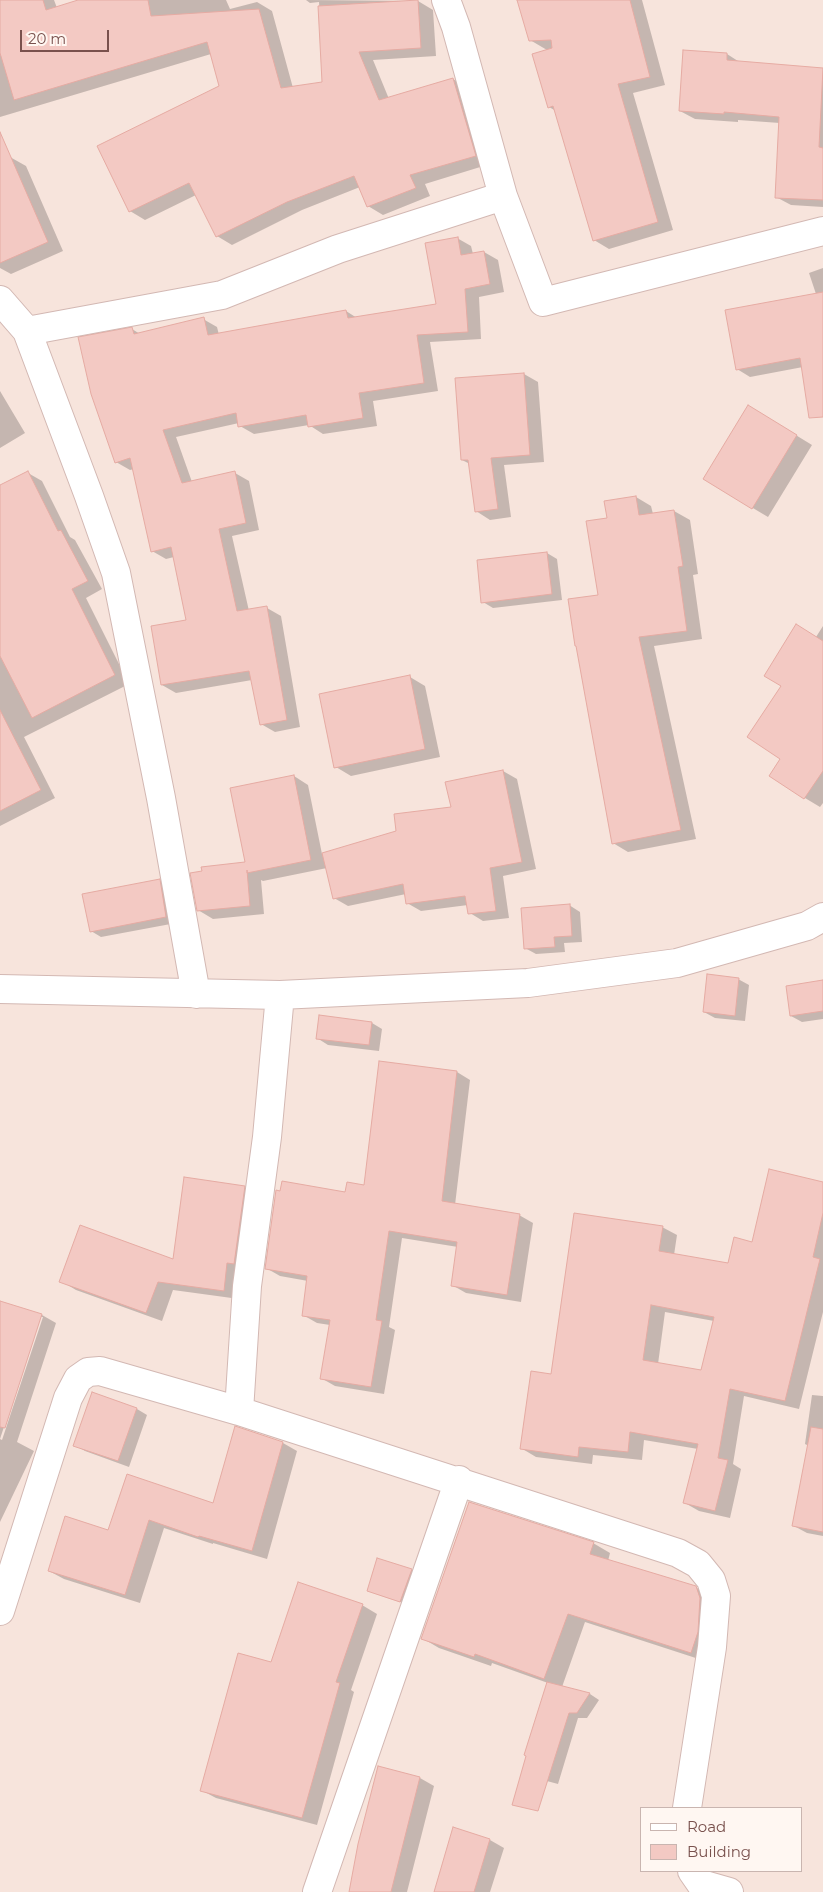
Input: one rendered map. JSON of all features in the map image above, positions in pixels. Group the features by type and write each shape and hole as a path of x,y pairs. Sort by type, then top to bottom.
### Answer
{"street":[{"path":"446,0 456,27 504,196 543,302 823,232"},
{"path":"27,331 222,295 338,249 504,196"},
{"path":"0,300 27,331 116,573 161,798 196,994"},
{"path":"0,989 280,996 528,983 677,964 807,926 823,917"},
{"path":"239,1411 247,1286 267,1137 280,996"},
{"path":"0,1612 68,1398 78,1379 88,1372 100,1371 239,1411 459,1480 678,1553 698,1564 711,1580 716,1596 712,1646 687,1807"},
{"path":"317,1892 459,1480"},
{"path":"684,1892 688,1872"},
{"path":"693,1872 701,1884 729,1892"}],"shaded area":[{"path":"0,0 823,0 823,1892 0,1892"}],"building":[{"path":"0,0 43,0 46,10 78,0 148,0 151,16 259,9 281,88 322,82 318,6 418,0 421,48 359,52 379,100 453,78 476,156 410,175 416,188 367,207 354,176 287,202 216,237 189,183 129,212 97,146 219,86 207,42 14,100 0,53"},
{"path":"517,0 630,0 650,77 618,84 658,222 593,241 553,106 548,108 532,54 552,48 551,40 529,41"},
{"path":"683,50 727,53 727,60 823,68 819,147 823,148 823,200 775,198 779,117 724,112 724,114 679,111"},
{"path":"0,132 48,242 0,263"},
{"path":"458,237 461,255 484,251 490,284 465,289 468,332 417,335 424,383 359,393 363,418 308,427 306,415 238,427 236,413 163,430 182,483 235,471 246,523 219,529 237,611 267,606 287,720 260,725 249,671 161,685 151,626 186,620 171,547 151,552 130,458 115,463 91,394 78,337 132,327 134,334 204,317 208,335 346,310 348,318 436,304 425,243"},
{"path":"823,292 823,417 809,418 800,358 736,370 725,310"},
{"path":"524,373 530,455 491,458 498,509 475,512 468,460 461,460 455,378"},
{"path":"748,405 797,435 752,509 703,479"},
{"path":"28,471 58,531 61,530 88,581 72,589 115,675 32,718 0,656 0,485"},
{"path":"636,496 639,515 674,510 683,566 678,567 687,631 639,637 681,830 612,844 568,599 598,595 586,521 607,518 604,501"},
{"path":"547,552 552,594 481,603 477,560"},
{"path":"796,624 823,641 823,771 804,799 769,776 780,759 747,737 781,686 764,676"},
{"path":"410,675 425,749 334,768 319,694"},
{"path":"0,710 41,790 0,811"},
{"path":"503,770 522,862 490,868 496,911 468,914 465,896 406,904 403,884 333,899 322,853 396,831 394,814 451,807 445,782"},
{"path":"294,775 311,860 247,873 250,906 197,911 190,873 202,871 201,867 245,862 230,788"},
{"path":"160,879 166,917 90,932 82,894"},
{"path":"570,904 572,936 554,937 555,947 524,949 521,908"},
{"path":"707,974 739,978 735,1016 703,1012"},
{"path":"823,980 823,1011 790,1016 786,986"},
{"path":"319,1015 372,1022 369,1045 316,1039"},
{"path":"379,1061 457,1071 442,1201 520,1214 507,1295 451,1286 457,1242 389,1231 376,1320 382,1321 371,1387 320,1379 330,1320 302,1316 307,1276 265,1269 276,1190 280,1191 282,1181 345,1192 347,1182 364,1185"},
{"path":"769,1169 823,1182 823,1213 813,1257 820,1259 785,1401 730,1389 718,1458 728,1460 715,1511 683,1503 698,1444 630,1432 628,1452 579,1447 578,1457 520,1449 531,1371 551,1374 574,1213 663,1226 659,1251 728,1263 734,1237 752,1242","holes":["651,1305 714,1317 701,1370 643,1360"]},
{"path":"184,1177 245,1186 234,1264 227,1263 224,1291 158,1282 146,1313 59,1282 80,1225 173,1259"},
{"path":"0,1301 42,1314 5,1428 0,1427"},
{"path":"92,1392 137,1408 118,1461 73,1446"},
{"path":"235,1426 283,1442 252,1551 198,1537 149,1520 125,1595 48,1571 65,1516 108,1530 127,1474 213,1503"},
{"path":"811,1427 823,1429 823,1532 792,1526"},
{"path":"469,1502 594,1542 590,1554 696,1586 700,1598 698,1632 691,1653 568,1614 544,1679 475,1654 474,1657 421,1639"},
{"path":"377,1558 412,1569 400,1602 367,1591"},
{"path":"298,1582 363,1604 336,1682 340,1683 302,1818 200,1791 238,1653 271,1662"},
{"path":"547,1682 590,1693 577,1713 569,1713 538,1811 512,1805 526,1756 524,1755"},
{"path":"378,1766 420,1777 391,1892 349,1892 358,1844"},
{"path":"453,1827 490,1839 474,1892 434,1892"}]}
